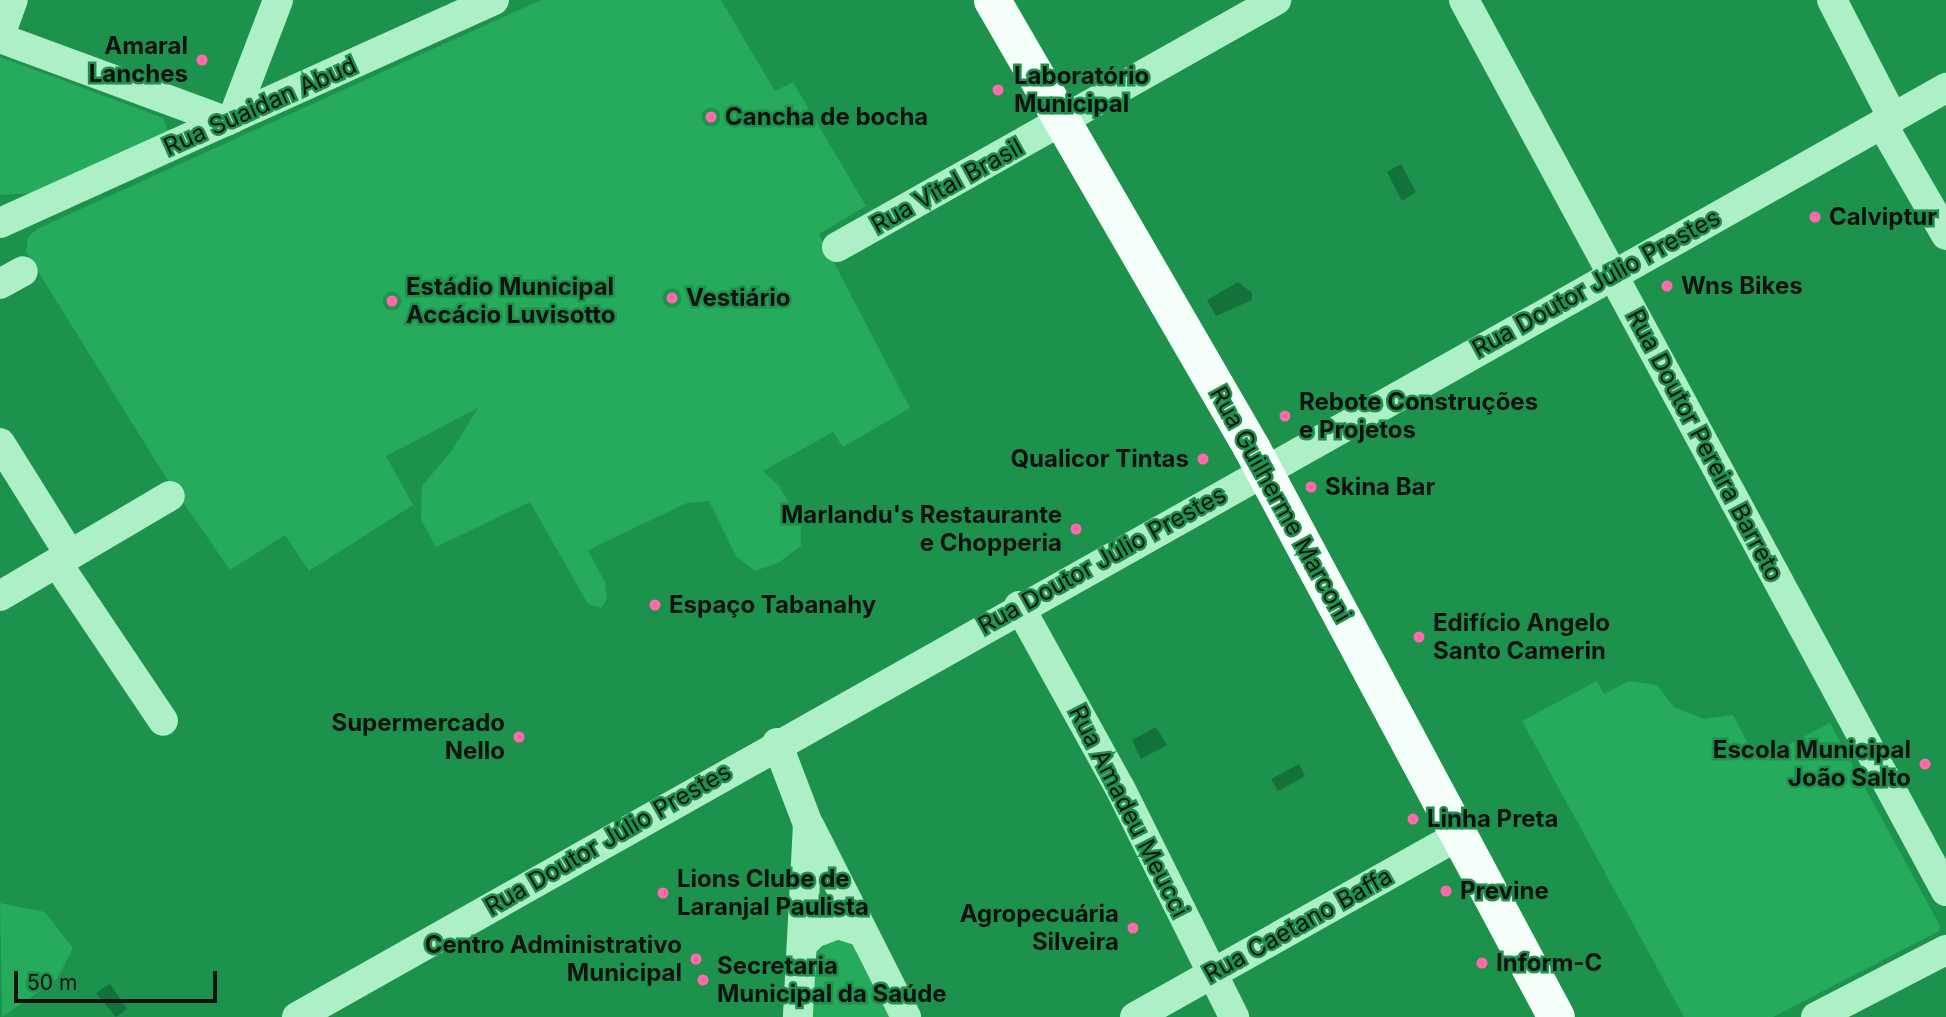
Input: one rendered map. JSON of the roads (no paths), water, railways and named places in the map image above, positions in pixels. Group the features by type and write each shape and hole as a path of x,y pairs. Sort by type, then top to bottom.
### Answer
{"main road":[{"name":"Rua Guilherme Marconi","path":"992,0 1264,469 1461,834 1556,1017"}],"street":[{"path":"13,0 0,36 230,120 278,0"},
{"name":"Rua Suaidan Abud","path":"8,215 230,120 494,0"},
{"name":"Rua Vital Brasil","path":"836,247 1276,0"},
{"name":"Rua Doutor Pereira Barreto","path":"1464,0 1946,891"},
{"path":"1832,0 1887,121 1946,235"},
{"name":"Rua Doutor Júlio Prestes","path":"297,1017 1019,606 1946,89"},
{"path":"0,443 63,559 163,721"},
{"path":"0,596 170,496"},
{"name":"Rua Amadeu Meucci","path":"1019,606 1120,788 1234,1017"},
{"path":"777,743 808,824 906,1017"},
{"path":"798,1017 808,824"},
{"name":"Rua Caetano Baffa","path":"1135,1017 1461,834"},
{"path":"803,944 814,933 838,924 863,932"},
{"path":"1816,1017 1946,950"}],"place":[{"name":"Amaral Lanches","path":"202,60"},
{"name":"Laboratório Municipal","path":"998,90"},
{"name":"Cancha de bocha","path":"711,117"},
{"name":"Calviptur","path":"1815,217"},
{"name":"Wns Bikes","path":"1667,286"},
{"name":"Vestiário","path":"672,298"},
{"name":"Estádio Municipal Accácio Luvisotto","path":"392,301"},
{"name":"Rebote Construções e Projetos","path":"1285,416"},
{"name":"Qualicor Tintas","path":"1203,459"},
{"name":"Skina Bar","path":"1311,487"},
{"name":"Marlandu's Restaurante e Chopperia","path":"1076,529"},
{"name":"Espaço Tabanahy","path":"655,605"},
{"name":"Edifício Angelo Santo Camerin","path":"1419,637"},
{"name":"Supermercado Nello","path":"519,737"},
{"name":"Escola Municipal João Salto","path":"1925,764"},
{"name":"Linha Preta","path":"1413,819"},
{"name":"Previne","path":"1446,891"},
{"name":"Lions Clube de Laranjal Paulista","path":"663,893"},
{"name":"Agropecuária Silveira","path":"1133,928"},
{"name":"Centro Administrativo Municipal","path":"696,959"},
{"name":"Inform-C","path":"1482,963"},
{"name":"Secretaria Municipal da Saúde","path":"703,980"}]}
